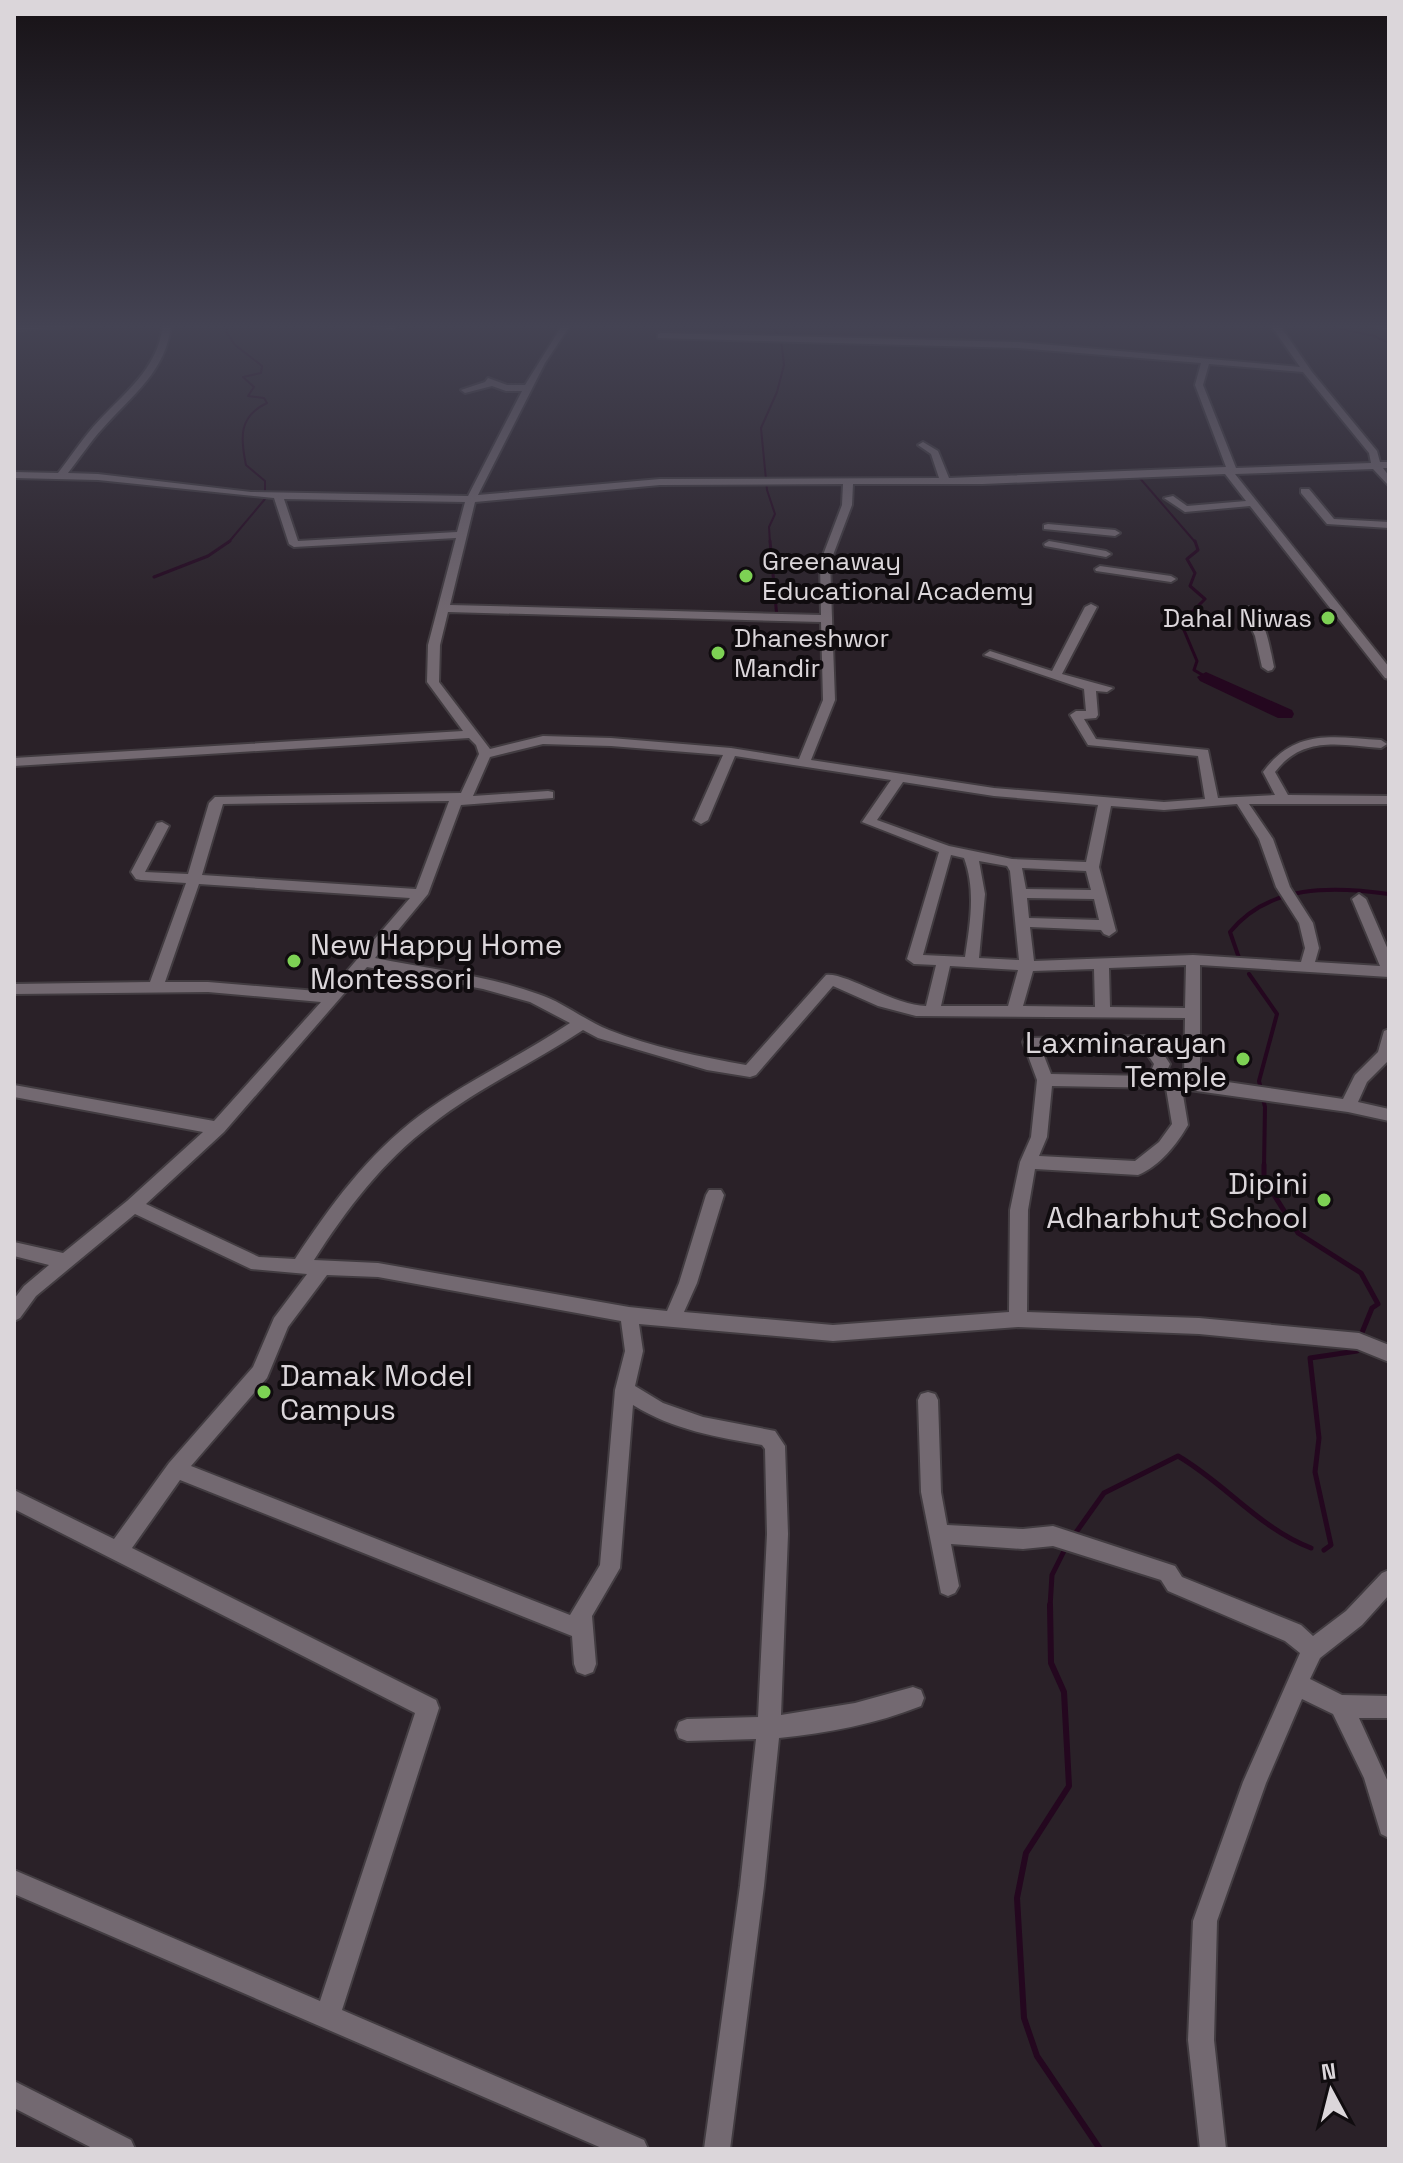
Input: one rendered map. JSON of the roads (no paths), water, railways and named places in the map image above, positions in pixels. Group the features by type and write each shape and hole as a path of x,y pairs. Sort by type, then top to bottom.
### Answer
{"street":[{"path":"61,476 100,425"},
{"path":"485,754 433,682 434,645 471,499 509,425"},
{"path":"1214,425 1230,470 1253,503 1389,675"},
{"path":"1352,425 1374,453 1376,466 1389,483"},
{"path":"923,445 935,453 945,481"},
{"path":"14,475 61,476 278,496 471,499 660,482 945,481 1389,465"},
{"path":"804,762 829,700 825,563 847,505 848,483"},
{"path":"1305,491 1331,522 1389,525"},
{"path":"278,496 294,544 461,535"},
{"path":"1169,498 1185,509 1253,503"},
{"path":"1048,527 1115,533"},
{"path":"1049,544 1106,554"},
{"path":"1100,569 1171,579"},
{"path":"1056,674 1091,607"},
{"path":"442,608 828,619"},
{"path":"1249,610 1261,636 1268,667"},
{"path":"990,655 1090,687 1107,688"},
{"path":"1090,687 1092,715 1076,715 1092,742 1204,753 1212,802"},
{"path":"14,762 473,734"},
{"path":"14,1313 30,1291 133,1206 218,1128 421,894 461,799 485,754 543,740 731,752 982,791 1164,806 1283,798 1389,800"},
{"path":"1283,798 1269,772 1290,747 1308,742 1381,744"},
{"path":"701,820 731,752"},
{"path":"900,777 869,822 946,850 970,855 1012,863 1092,867"},
{"path":"156,988 194,879 216,803 220,800 461,799 548,795"},
{"path":"1241,801 1266,839 1286,893 1306,923 1312,948 1307,966"},
{"path":"1022,922 1109,928 1092,867 1105,802"},
{"path":"162,826 138,872 141,876 421,894"},
{"path":"946,850 914,959 1027,966 1193,960 1389,970 1359,899"},
{"path":"970,855 977,869 971,963"},
{"path":"1012,863 1019,893 1027,966 1014,1011"},
{"path":"1019,893 1101,895"},
{"path":"1192,1083 1193,960"},
{"path":"362,961 483,984 535,998 603,1034 653,1050 750,1071 831,979 883,1002 932,1011 1192,1013"},
{"path":"932,1011 944,961"},
{"path":"1101,964 1103,1013"},
{"path":"14,989 208,987 333,998"},
{"path":"299,1267 327,1224 393,1147 446,1105 525,1062 584,1022"},
{"path":"1348,1106 1361,1079 1385,1054 1389,1035"},
{"path":"1018,1319 1019,1210 1028,1162 1039,1137 1045,1080 1031,1042 1147,1042 1162,1064 1154,1082"},
{"path":"1045,1080 1192,1083 1389,1115"},
{"path":"1028,1162 1138,1168 1165,1146 1180,1125 1173,1082"},
{"path":"14,1091 218,1128"},
{"path":"673,1317 688,1283 715,1195"},
{"path":"133,1206 257,1264 320,1270 378,1270 629,1315 833,1333 1018,1319 1199,1326 1359,1341 1389,1354"},
{"path":"14,1249 65,1261"},
{"path":"117,1551 176,1469 260,1372 281,1323 320,1270"},
{"path":"585,1664 581,1614 610,1568 625,1390 634,1351 629,1315"},
{"path":"625,1390 656,1409 714,1429 768,1437 775,1446 779,1516 771,1730 717,2149"},
{"path":"928,1400 931,1492 948,1586"},
{"path":"176,1469 580,1629"},
{"path":"14,1499 428,1708 327,2018"},
{"path":"941,1534 1023,1539 1053,1536 1153,1567 1168,1573 1175,1584 1293,1633 1312,1650"},
{"path":"1213,2149 1201,2040 1205,1921 1255,1782 1300,1686 1312,1650 1354,1618 1389,1580"},
{"path":"1300,1686 1341,1706 1389,1707"},
{"path":"687,1730 771,1730 851,1718 913,1698"},
{"path":"1341,1706 1375,1775 1389,1826"},
{"path":"14,1882 635,2149"},
{"path":"14,2094 122,2149"}],"waterway":[{"path":"229,542 265,499 265,481 246,465 243,445 245,425"},
{"path":"762,425 767,490 775,514 769,527 770,543"},
{"path":"1138,476 1195,542"},
{"path":"770,541 777,618"},
{"path":"154,577 208,556 229,542"},
{"path":"1195,542 1198,550 1187,559 1195,573 1190,586 1205,599 1181,623 1197,661 1194,670 1206,677"},
{"path":"1206,677 1285,714"},
{"path":"1239,958 1230,932 1263,905 1303,892 1324,890 1389,894"},
{"path":"1249,974 1277,1014 1259,1081 1265,1107 1264,1167"},
{"path":"1264,1167 1264,1179 1298,1233 1361,1273 1378,1304 1372,1308 1361,1335"},
{"path":"1324,1550 1331,1545 1315,1472 1319,1438 1310,1358 1357,1351"},
{"path":"1072,1538 1104,1493 1178,1456 1275,1529 1311,1548"},
{"path":"1050,1607 1052,1575 1067,1545"},
{"path":"1050,1607 1051,1663 1064,1692 1069,1786 1026,1853 1017,1898 1024,2018 1037,2056 1100,2149"}],"place":[{"name":"Greenaway Educational Academy","path":"746,576"},
{"name":"Dahal Niwas","path":"1328,618"},
{"name":"Dhaneshwor Mandir","path":"718,653"},
{"name":"New Happy Home Montessori","path":"294,961"},
{"name":"Laxminarayan Temple","path":"1243,1059"},
{"name":"Dipini Adharbhut School","path":"1324,1200"},
{"name":"Damak Model Campus","path":"264,1392"}]}
